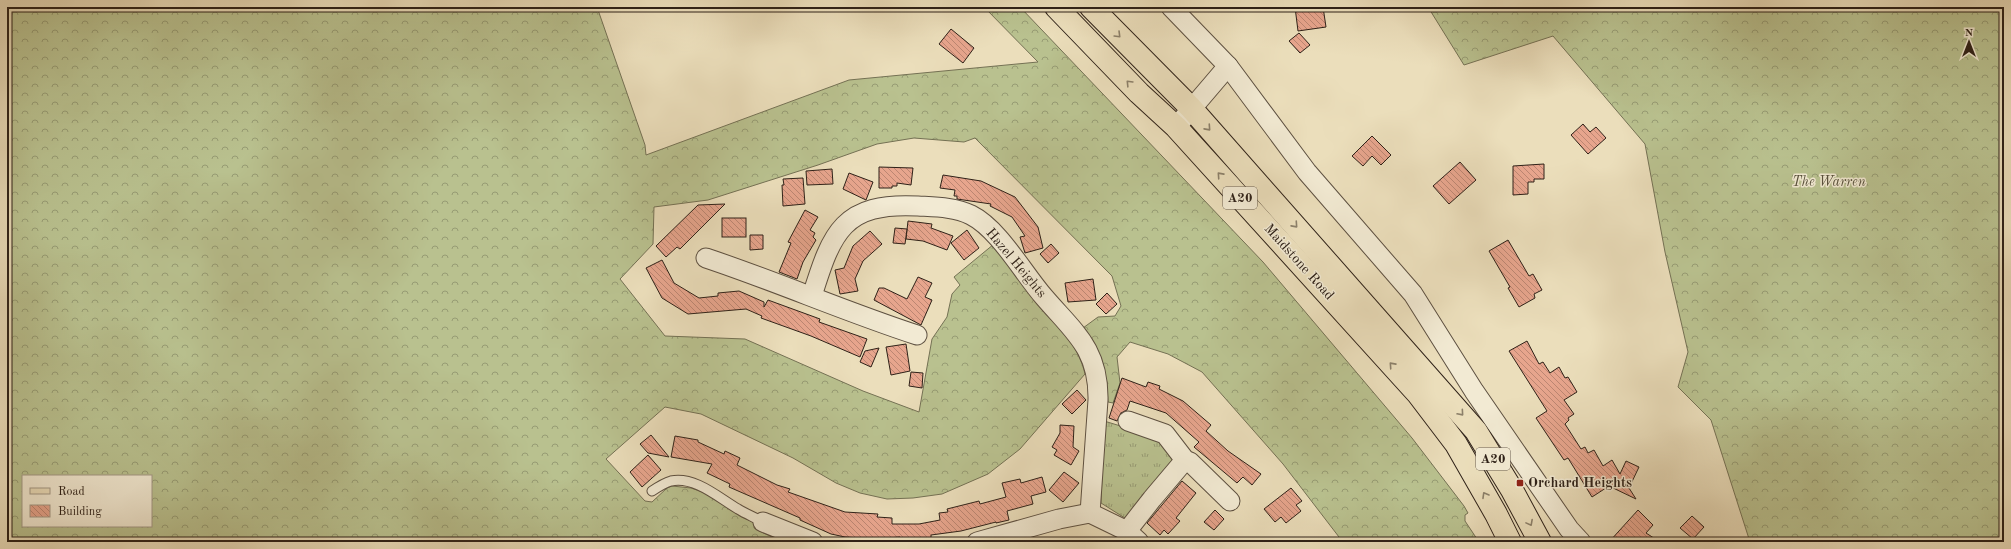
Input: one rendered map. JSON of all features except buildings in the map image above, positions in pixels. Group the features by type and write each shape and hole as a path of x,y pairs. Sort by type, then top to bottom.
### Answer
{"main road":[{"name":"Maidstone Road","path":"1056,7 1139,93 1176,127 1418,394 1456,444 1496,514 1510,542"},
{"name":"Maidstone Road","path":"1090,7 1191,108 1476,431 1512,490 1540,542"}],"street":[{"path":"1171,7 1228,66 1307,172 1413,294 1474,391 1569,528 1581,542"},
{"path":"1176,127 1228,66"},
{"name":"Hazel Heights","path":"812,296 828,248 837,232 849,219 871,208 902,205 944,208 971,215 985,225 1007,248 1043,296 1073,327 1093,361 1098,381 1098,400 1090,513"},
{"path":"706,258 812,296 882,324 917,335"},
{"path":"1128,421 1166,434 1185,460 1190,462 1230,501"},
{"path":"977,542 1060,519 1090,513 1133,537 1152,499 1185,460"},
{"path":"763,522 790,537 813,542"}],"lane":[{"path":"652,491 671,481 679,480 713,492 742,511 763,522"}],"green space":[{"path":"7,7 597,7 645,145 646,155 849,80 1038,62 984,7 1020,7 1263,262 1412,438 1464,506 1468,513 1465,515 1465,521 1479,542 1333,542 1339,537 1283,464 1202,372 1168,354 1130,342 1117,357 1120,383 1113,403 1108,402 1102,364 1094,346 1083,328 1098,317 1115,316 1121,306 1112,276 975,138 964,142 914,138 877,144 818,165 708,200 654,207 653,244 620,279 665,336 745,339 863,391 919,412 932,339 947,317 952,294 960,285 954,277 994,244 1067,336 1078,354 1085,374 1020,449 988,474 942,494 913,498 887,499 860,493 836,483 793,458 701,414 665,407 606,459 645,501 652,502 667,488 672,486 691,488 711,495 740,516 755,523 754,528 774,538 776,542 7,542"},
{"name":"The Warren","path":"1428,7 2004,7 2004,542 1750,542 1711,420 1678,387 1688,352 1665,252 1645,144 1553,36 1464,65"},
{"path":"1104,421 1164,439 1174,460 1128,520 1101,503"}],"place":[{"name":"Orchard Heights","path":"1520,483"}]}
